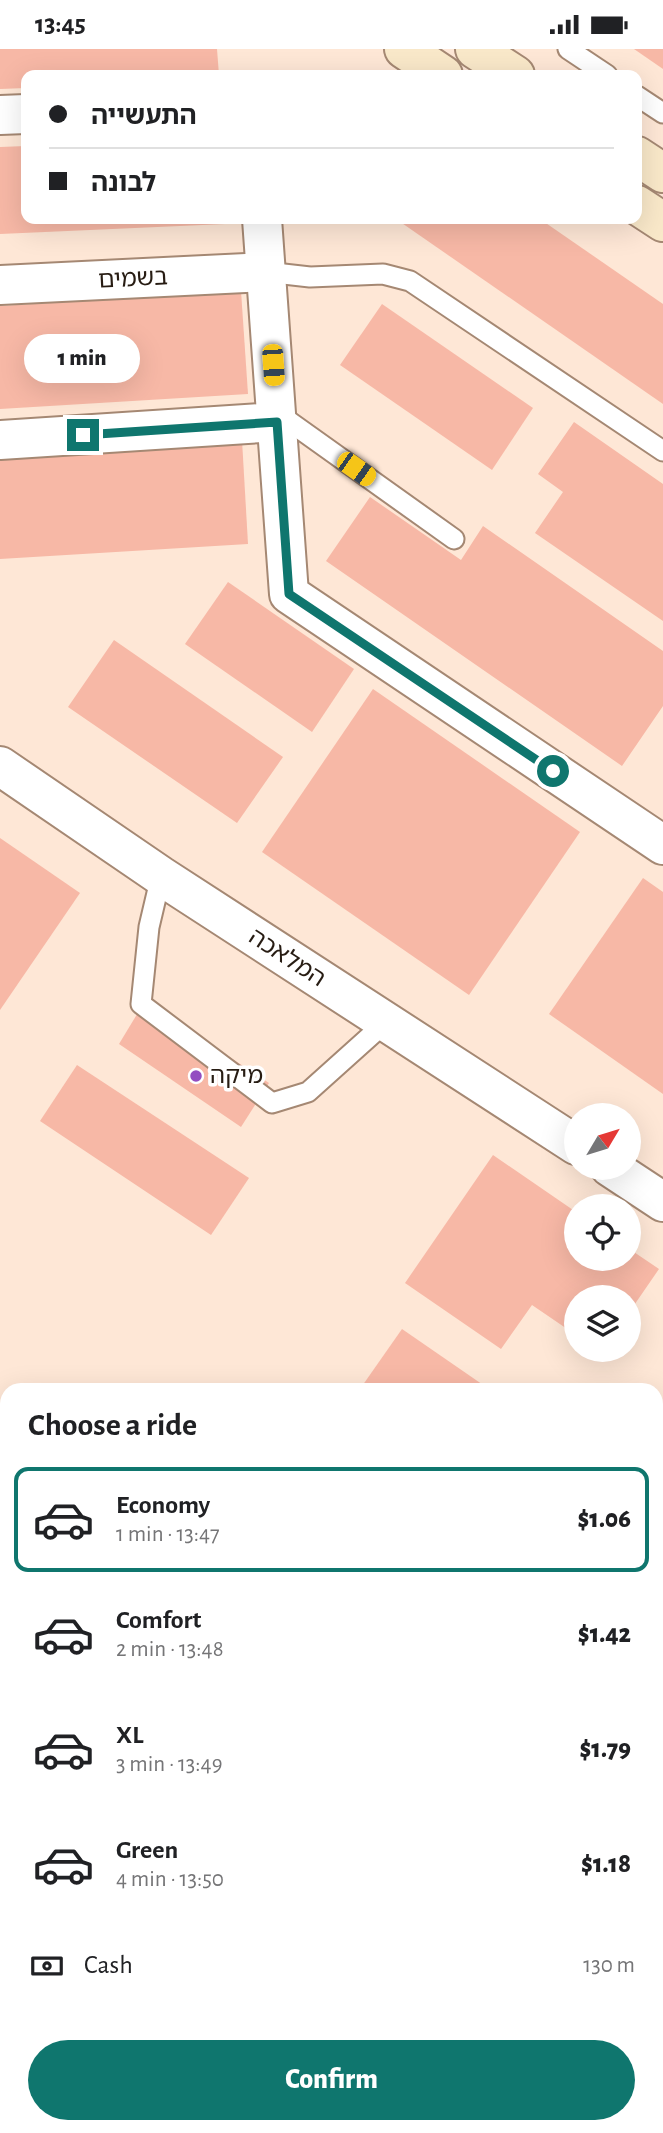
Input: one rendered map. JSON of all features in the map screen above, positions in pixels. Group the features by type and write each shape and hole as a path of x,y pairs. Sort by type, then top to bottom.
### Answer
{"street":[{"path":"404,49 436,70"},
{"path":"0,115 21,114"},
{"path":"642,159 663,173"},
{"path":"642,208 663,222"},
{"path":"262,224 289,594 663,845"},
{"name":"בשמים","path":"0,285 266,272"},
{"path":"0,440 277,417"},
{"name":"המלאכה","path":"0,766 162,876 564,1137"},
{"path":"630,1180 663,1202"}],"lane":[{"path":"568,49 600,70"},
{"path":"642,99 663,113"},
{"path":"266,272 310,277 383,274 410,281 663,451"},
{"path":"277,417 454,539"},
{"path":"162,876 149,927 141,1004 272,1103 308,1092 386,1022"}],"shaded area":[{"path":"0,49 663,49 663,1383 0,1383"}],"building":[{"path":"0,49 217,49 219,70 21,70 21,88 0,89"},
{"path":"634,49 663,49 663,69"},
{"path":"21,146 21,224 225,224 0,234 0,147"},
{"path":"403,224 547,224 663,304 663,404"},
{"path":"241,291 248,394 0,409 0,306"},
{"path":"382,304 533,408 492,470 340,365"},
{"path":"574,422 663,484 663,621 535,533 563,492 538,474"},
{"path":"242,440 248,544 0,559 0,455"},
{"path":"370,497 461,560 483,526 663,651 663,706 622,766 326,561"},
{"path":"228,582 354,669 312,732 185,644"},
{"path":"114,640 283,757 237,823 68,707"},
{"path":"373,689 580,832 469,995 262,852"},
{"path":"0,838 80,893 0,1010"},
{"path":"643,878 663,892 663,1094 549,1014"},
{"path":"145,1001 269,1083 241,1127 119,1044"},
{"path":"77,1065 249,1178 211,1235 40,1121"},
{"path":"493,1155 564,1204 564,1271 641,1271 641,1257 659,1269 641,1295 641,1285 564,1285 564,1327 532,1305 501,1349 405,1283"},
{"path":"402,1329 480,1383 364,1383"}],"place":[{"name":"מיקה","path":"196,1076"}],"route":[{"path":"83,435 277,422 289,594 553,771"}]}
